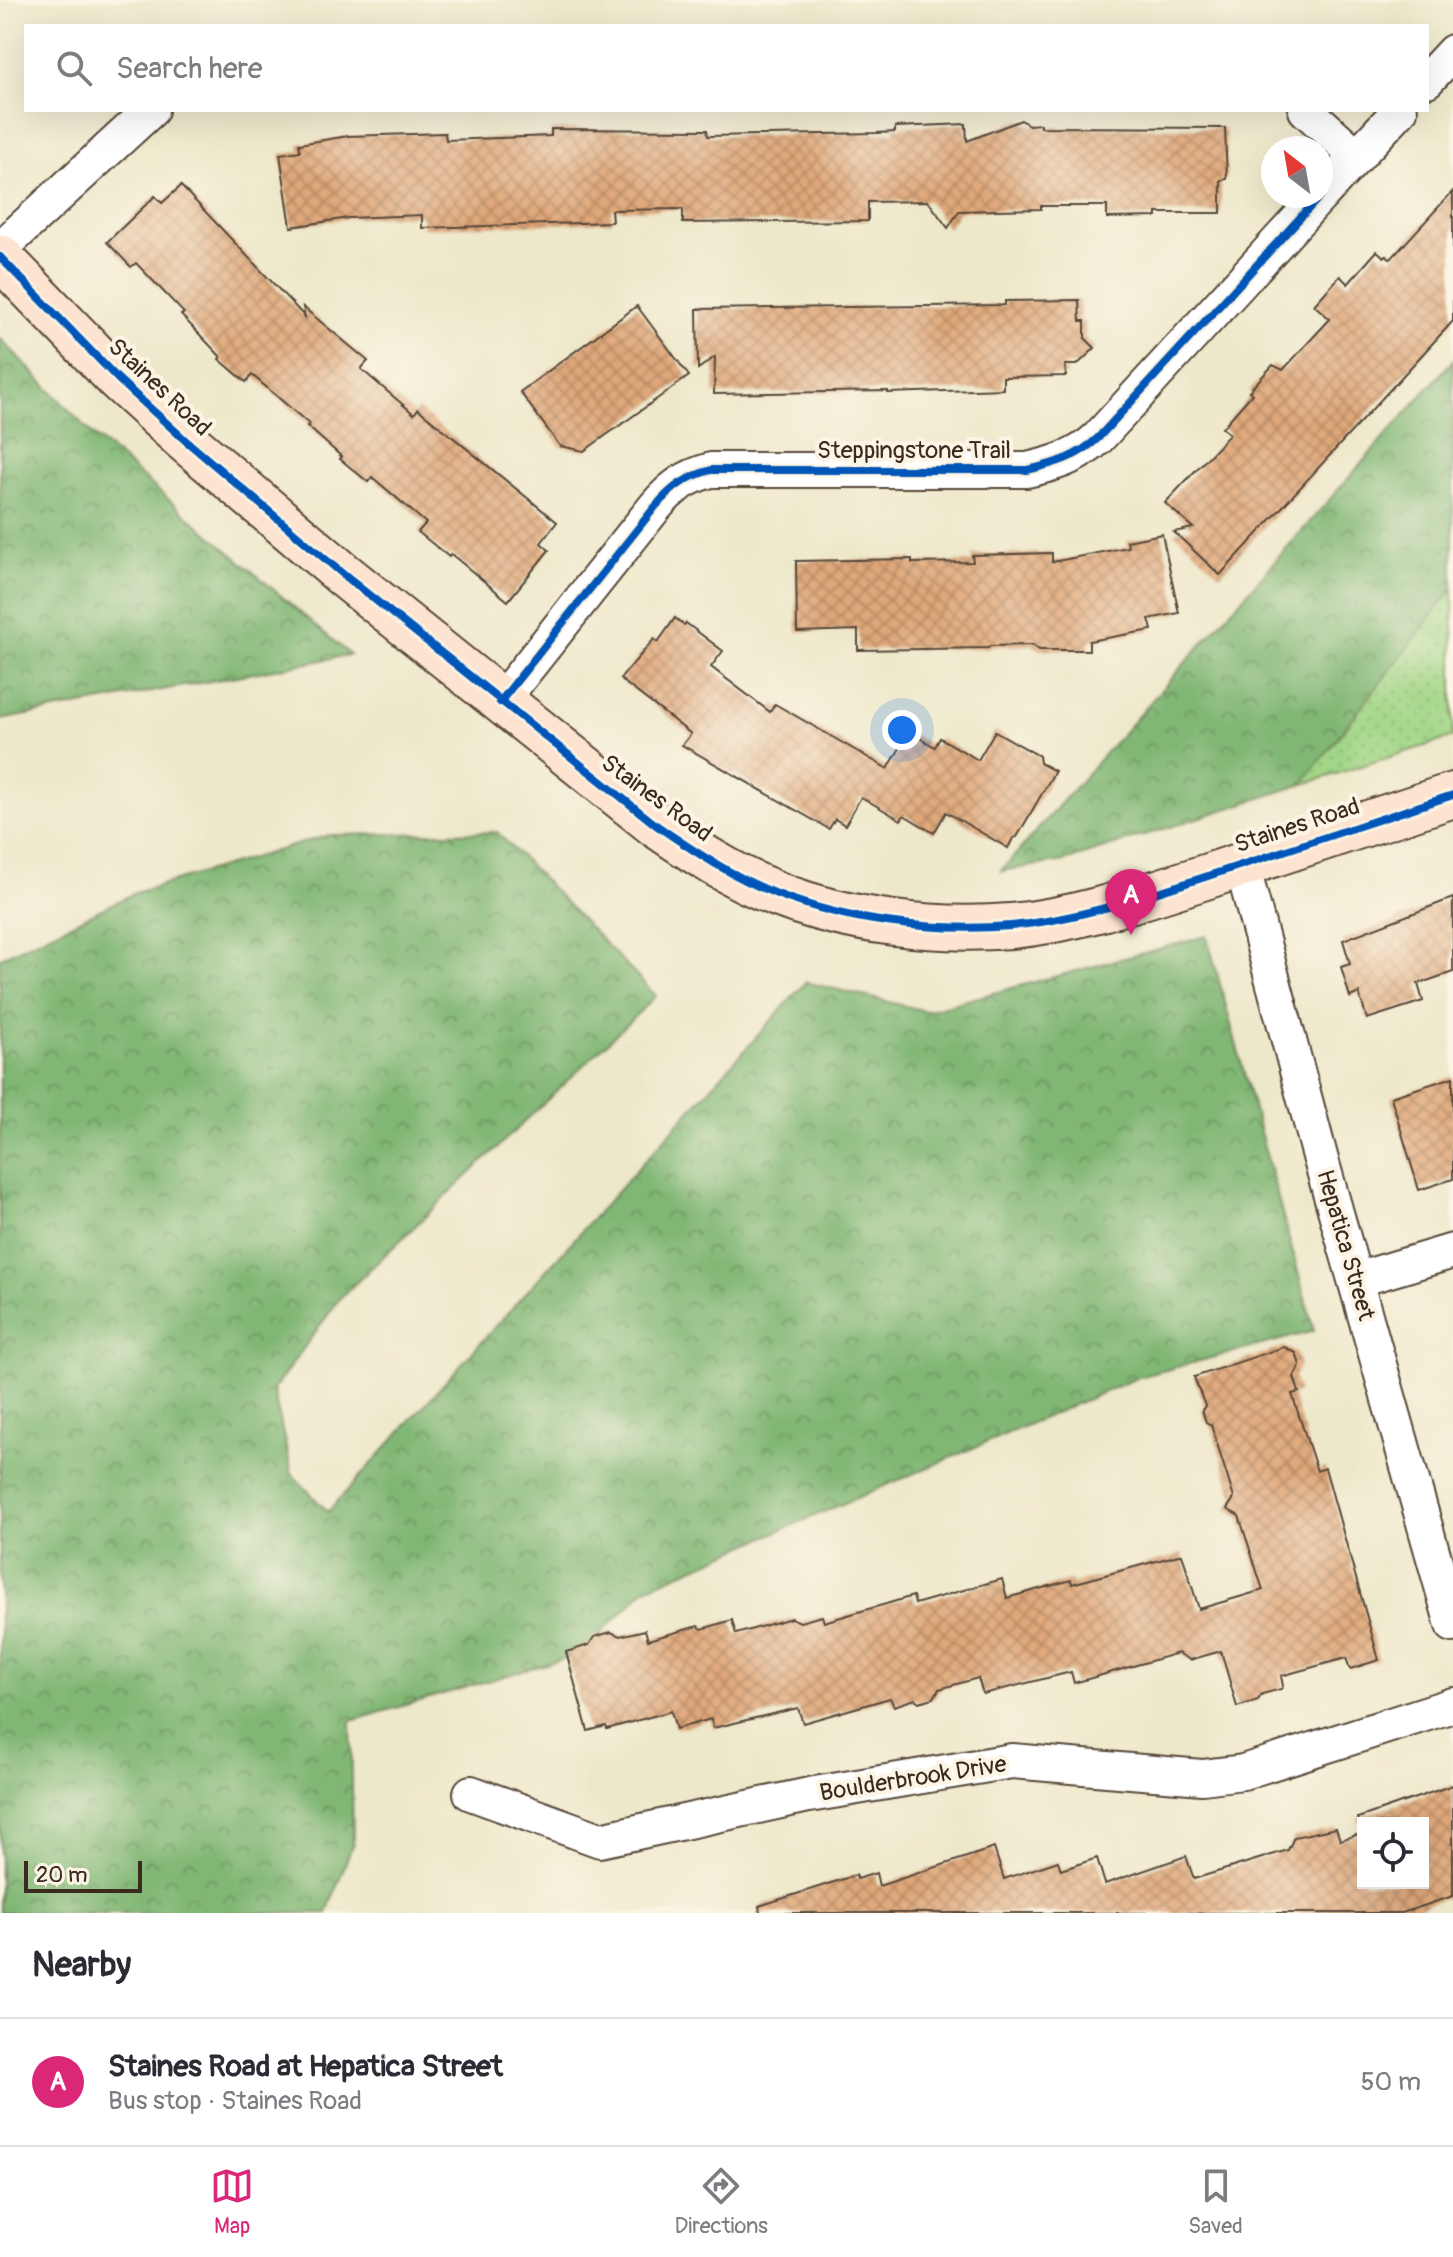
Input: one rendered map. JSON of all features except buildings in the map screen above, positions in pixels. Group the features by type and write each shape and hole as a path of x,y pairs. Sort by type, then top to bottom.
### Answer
{"street":[{"path":"1429,78 1453,52"},
{"path":"0,249 149,112"},
{"path":"1308,112 1357,156"},
{"name":"Steppingstone Trail","path":"1333,183 1398,112"},
{"name":"Steppingstone Trail","path":"500,702 670,489 688,477 711,470 1027,470 1070,458 1098,438 1310,208"},
{"name":"Staines Road","path":"0,257 118,379 185,440 500,702 656,825 701,856 779,895 841,913 933,926 1011,926 1086,912 1242,865 1453,795"},
{"name":"Hepatica Street","path":"1242,865 1453,1625"},
{"path":"1356,1280 1453,1251"},
{"name":"Boulderbrook Drive","path":"471,1793 600,1840 809,1795 1012,1761 1202,1777 1243,1772 1453,1705"}],"green space":[{"path":"0,338 91,433 350,655 0,720"},
{"path":"1453,360 1453,589 1301,785 1064,861 1001,871"},
{"path":"1453,589 1453,737 1301,785"},
{"path":"497,832 656,996 341,1297 273,1390 292,1474 328,1512 806,982 926,1011 1207,936 1314,1331 1139,1377 646,1588 580,1654 351,1721 353,1843 327,1913 0,1913 0,958 135,893 329,835"}],"cycle path":[{"path":"500,702 655,507 687,480 711,470 1027,470 1074,455 1098,438 1309,208"},
{"path":"0,257 118,379 344,575 656,825 715,863 777,894 833,912 892,923 952,927 1036,923 1137,899 1453,795"}],"place":[{"name":"Staines Road at Hepatica Street","path":"1131,935"}]}
